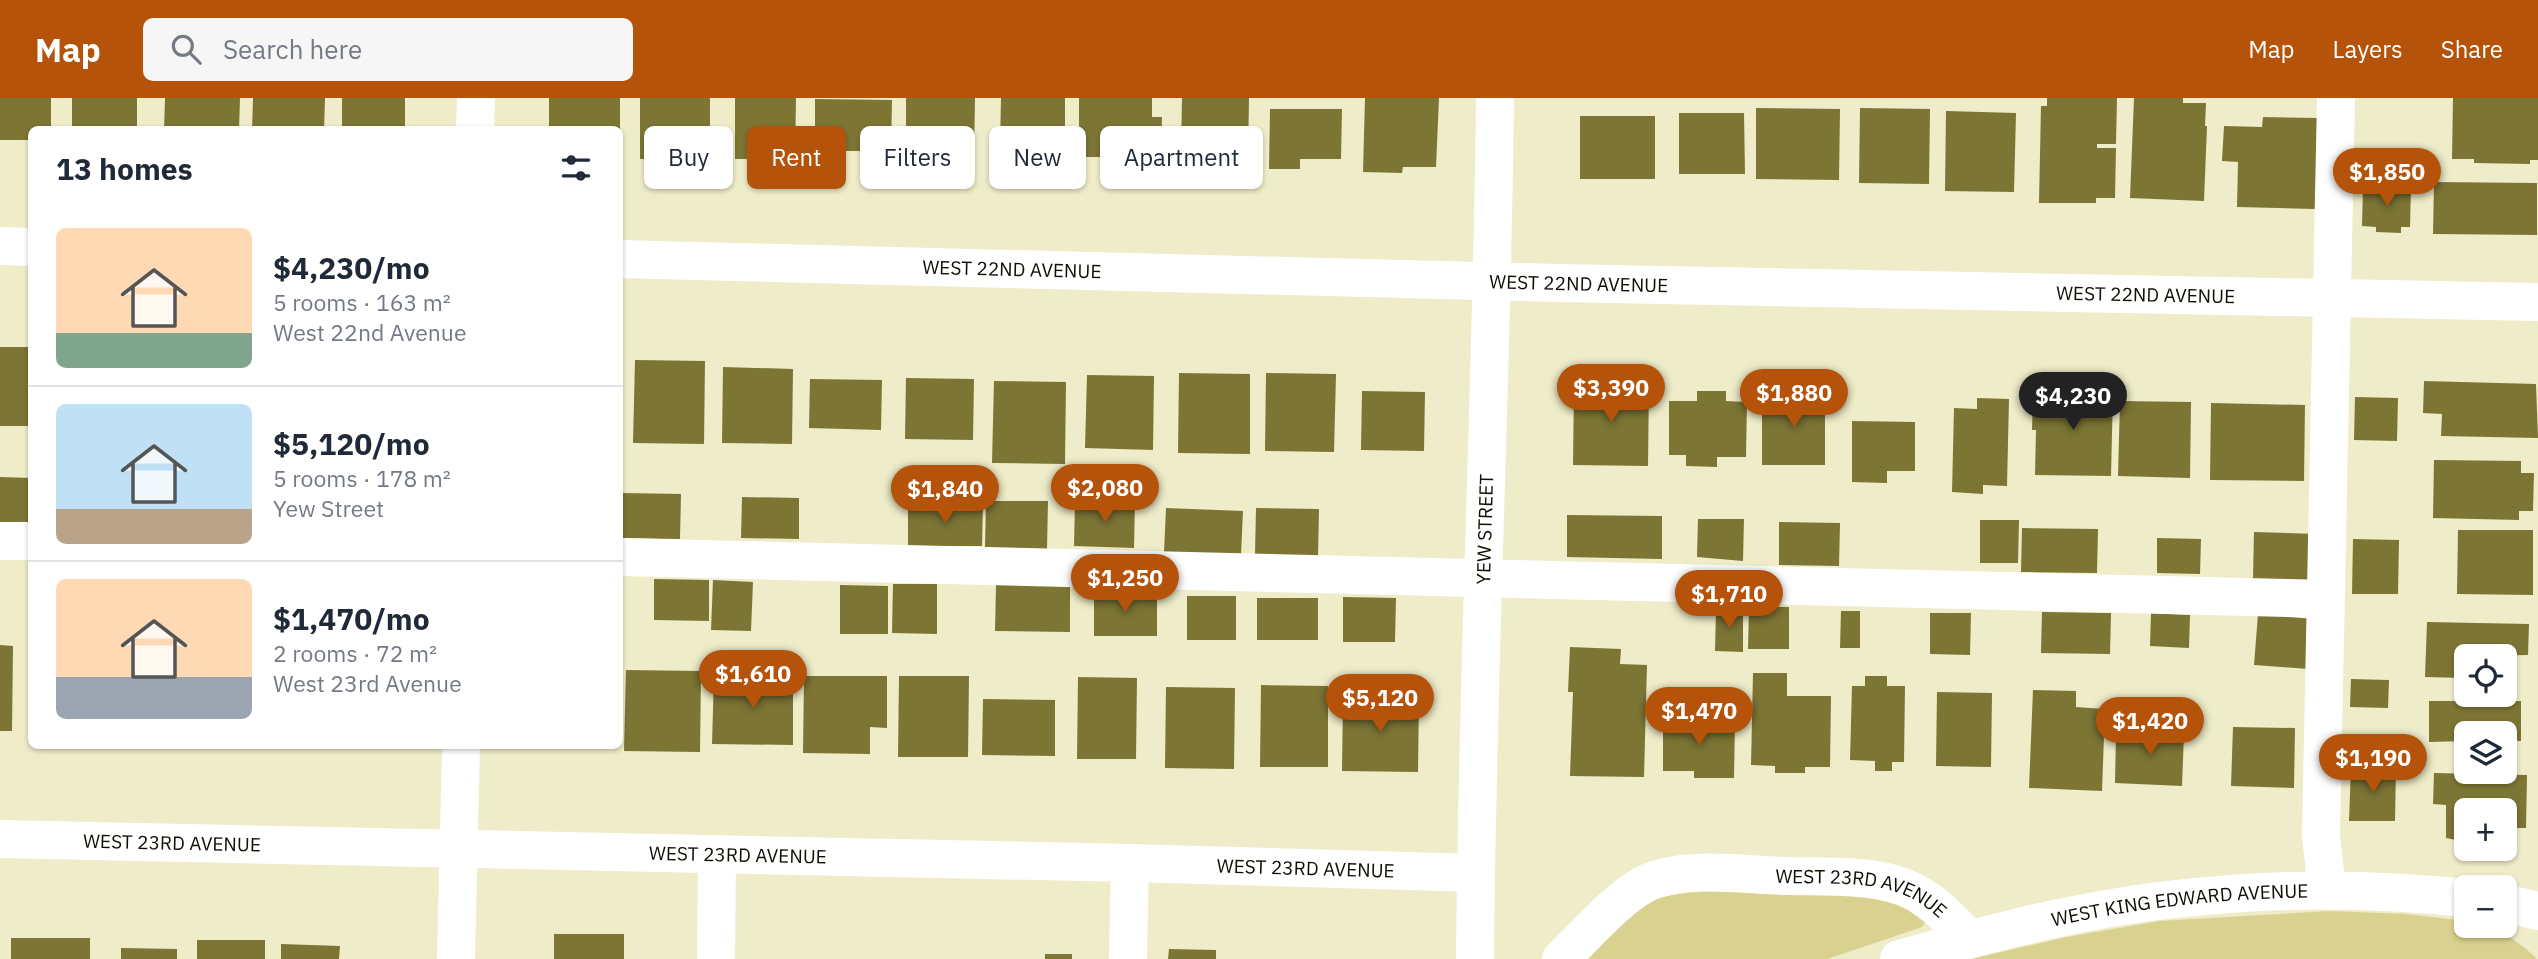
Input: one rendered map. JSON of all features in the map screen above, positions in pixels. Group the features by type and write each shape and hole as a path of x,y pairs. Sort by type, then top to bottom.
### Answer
{"street":[{"path":"475,126 476,98"},
{"name":"YEW STREET","path":"1475,959 1493,281 1495,98"},
{"path":"2327,890 2321,836 2336,98"},
{"path":"0,246 28,247"},
{"name":"WEST 22ND AVENUE","path":"623,259 1493,281 2538,302"},
{"path":"0,541 28,541"},
{"path":"623,557 2325,599"},
{"path":"456,959 461,749"},
{"name":"WEST 23RD AVENUE","path":"0,839 1476,873"},
{"path":"716,959 717,855"},
{"path":"1128,959 1130,863"},
{"name":"WEST 23RD AVENUE","path":"1561,959 1627,896 1645,884 1663,877 1694,873 1863,878 1903,886 1931,901 1970,939"},
{"name":"WEST KING EDWARD AVENUE","path":"1899,959 2063,917 2157,901 2244,893 2327,890 2454,897"},
{"path":"2517,906 2538,911"}],"shaded area":[{"path":"1674,890 1880,897 1893,900 1925,922 1922,927 1827,959 1586,959 1641,907"},
{"path":"2329,911 2406,914 2454,920 2454,938 2510,938 2537,959 1970,959 2067,937 2159,921"}],"building":[{"path":"0,98 51,98 51,126 28,126 28,140 0,140"},
{"path":"72,98 137,98 137,126 72,126"},
{"path":"165,98 240,98 239,126 164,126"},
{"path":"253,98 325,98 324,126 252,126"},
{"path":"342,98 405,98 405,126 342,126"},
{"path":"549,98 620,98 620,126 549,126"},
{"path":"640,98 710,98 710,126 644,126 644,159 640,159"},
{"path":"735,98 796,98 796,126 747,126 747,159 735,159"},
{"path":"906,98 975,98 975,126 906,126"},
{"path":"1001,98 1065,98 1065,126 1000,126"},
{"path":"1079,98 1152,98 1152,117 1162,117 1162,126 1100,126 1100,157 1086,157 1086,126 1079,126"},
{"path":"1182,98 1249,98 1249,126 1182,126"},
{"path":"1365,98 1439,98 1436,167 1403,167 1402,173 1363,172"},
{"path":"2047,98 2117,98 2116,144 2097,144 2097,148 2116,148 2115,198 2096,198 2096,203 2039,203 2041,106 2047,106"},
{"path":"2134,98 2183,98 2183,103 2206,103 2204,201 2130,198"},
{"path":"2453,98 2538,98 2538,160 2530,160 2530,164 2474,163 2474,159 2452,159"},
{"path":"815,99 892,100 891,126 860,126 860,151 846,151 846,126 815,126"},
{"path":"1756,108 1840,109 1839,180 1756,179"},
{"path":"1860,108 1930,109 1929,184 1859,183"},
{"path":"1270,109 1342,109 1341,159 1300,159 1300,169 1269,169"},
{"path":"1946,111 2016,113 2014,192 1945,191"},
{"path":"1679,113 1744,113 1745,174 1679,174"},
{"path":"1580,116 1655,116 1655,179 1580,179"},
{"path":"2263,117 2318,118 2315,209 2237,207 2238,162 2222,161 2224,126 2262,127"},
{"path":"2434,182 2537,183 2537,235 2433,234"},
{"path":"2363,185 2411,186 2410,227 2401,227 2401,233 2376,232 2376,227 2362,226"},
{"path":"0,347 28,347 28,426 0,426"},
{"path":"635,360 705,361 704,444 633,443"},
{"path":"723,367 793,369 792,444 722,443"},
{"path":"1179,373 1250,374 1250,454 1178,453"},
{"path":"1266,373 1336,374 1334,452 1265,451"},
{"path":"1087,375 1154,376 1153,450 1085,448"},
{"path":"906,378 974,379 973,440 905,439"},
{"path":"810,379 882,380 881,430 809,428"},
{"path":"994,381 1066,382 1065,464 992,463"},
{"path":"2424,381 2536,384 2538,438 2441,436 2442,414 2423,413"},
{"path":"1574,383 1649,384 1648,466 1573,465"},
{"path":"2061,386 2088,386 2088,391 2113,391 2111,476 2035,475 2033,393 2061,394"},
{"path":"1362,391 1425,392 1424,451 1361,450"},
{"path":"1697,391 1726,391 1726,401 1747,402 1746,457 1717,457 1717,467 1686,466 1686,455 1669,455 1669,401 1697,401"},
{"path":"1762,393 1825,393 1825,465 1762,465"},
{"path":"2355,397 2398,398 2397,441 2354,440"},
{"path":"1977,398 2009,399 2007,486 1983,485 1983,494 1952,492 1954,408 1977,409"},
{"path":"2120,401 2191,402 2190,478 2118,476"},
{"path":"2211,403 2305,405 2304,481 2210,480"},
{"path":"1852,421 1915,422 1915,471 1887,471 1887,483 1852,482"},
{"path":"2434,460 2521,461 2521,473 2534,473 2533,511 2519,511 2519,520 2433,518"},
{"path":"0,477 28,478 28,522 0,522"},
{"path":"623,493 681,494 680,539 623,538"},
{"path":"742,497 799,498 799,539 741,538"},
{"path":"986,501 1048,501 1047,549 985,548"},
{"path":"1075,501 1135,501 1134,548 1074,546"},
{"path":"908,505 983,505 982,546 908,546"},
{"path":"1166,508 1243,511 1241,555 1164,552"},
{"path":"1256,508 1319,509 1318,556 1255,555"},
{"path":"1567,515 1662,516 1662,559 1567,557"},
{"path":"1698,519 1744,519 1743,561 1697,557"},
{"path":"1980,520 2019,520 2018,563 1980,563"},
{"path":"1779,522 1840,523 1839,566 1779,565"},
{"path":"2022,528 2098,529 2097,573 2021,572"},
{"path":"2458,530 2533,530 2533,595 2457,594"},
{"path":"2254,532 2316,534 2315,580 2253,579"},
{"path":"2157,538 2201,539 2200,574 2157,573"},
{"path":"2353,539 2399,540 2398,594 2352,594"},
{"path":"654,579 709,580 709,621 654,620"},
{"path":"713,580 753,582 751,631 711,630"},
{"path":"893,584 937,584 937,634 892,633"},
{"path":"840,585 888,586 888,634 840,634"},
{"path":"996,585 1070,585 1070,632 995,631"},
{"path":"1094,592 1157,593 1157,636 1094,636"},
{"path":"1187,596 1236,596 1236,640 1187,640"},
{"path":"1343,597 1396,598 1395,642 1343,642"},
{"path":"1257,598 1318,598 1318,640 1257,640"},
{"path":"1749,607 1789,607 1789,649 1748,649"},
{"path":"1716,609 1743,609 1743,652 1715,651"},
{"path":"1841,611 1860,611 1860,648 1840,648"},
{"path":"2042,612 2111,613 2110,654 2041,653"},
{"path":"1930,613 1971,613 1970,655 1930,654"},
{"path":"2151,613 2190,615 2189,648 2150,646"},
{"path":"2258,614 2312,619 2308,669 2254,665"},
{"path":"2427,622 2529,624 2528,655 2517,655 2517,644 2454,644 2454,678 2425,677"},
{"path":"0,645 13,646 12,731 0,731"},
{"path":"1570,647 1621,649 1620,664 1647,665 1644,777 1570,776 1573,692 1568,692"},
{"path":"626,670 701,671 700,752 624,751"},
{"path":"1753,673 1787,673 1787,696 1831,696 1830,767 1805,767 1805,773 1775,773 1775,766 1751,765"},
{"path":"714,675 793,676 793,745 712,744"},
{"path":"804,676 887,676 887,728 870,727 870,754 803,753"},
{"path":"899,676 969,676 968,757 898,757"},
{"path":"1865,676 1887,676 1887,686 1905,686 1904,762 1892,762 1892,771 1875,771 1875,761 1850,760 1852,686 1865,686"},
{"path":"1078,677 1137,678 1136,759 1077,759"},
{"path":"2351,679 2389,680 2388,708 2350,707"},
{"path":"1261,685 1328,686 1328,767 1260,767"},
{"path":"1166,687 1235,688 1234,769 1165,768"},
{"path":"2033,690 2076,691 2076,707 2105,709 2102,791 2029,788"},
{"path":"1937,692 1992,693 1991,767 1936,766"},
{"path":"1343,697 1419,698 1418,772 1342,771"},
{"path":"983,699 1055,700 1055,756 982,755"},
{"path":"2429,701 2454,701 2454,707 2517,707 2517,701 2521,701 2521,741 2517,741 2517,721 2454,721 2454,741 2429,742"},
{"path":"1678,714 1705,715 1705,721 1735,722 1734,778 1694,778 1694,771 1663,771 1663,721 1678,721"},
{"path":"2156,723 2178,725 2177,734 2184,734 2182,786 2115,783 2116,733 2156,734"},
{"path":"2233,727 2295,728 2294,788 2231,786"},
{"path":"2351,767 2396,768 2395,821 2349,821"},
{"path":"2434,773 2454,773 2454,784 2517,784 2517,775 2527,775 2526,828 2517,828 2517,798 2454,798 2454,840 2446,838 2446,805 2433,804"},
{"path":"554,934 624,934 624,959 554,959"},
{"path":"11,938 90,938 90,959 11,959"},
{"path":"197,940 265,940 265,959 197,959"},
{"path":"281,944 340,946 339,959 281,959"},
{"path":"121,948 177,949 177,959 121,959"},
{"path":"1169,949 1216,950 1216,959 1168,959"},
{"path":"1045,954 1072,954 1072,959 1045,959"}]}
